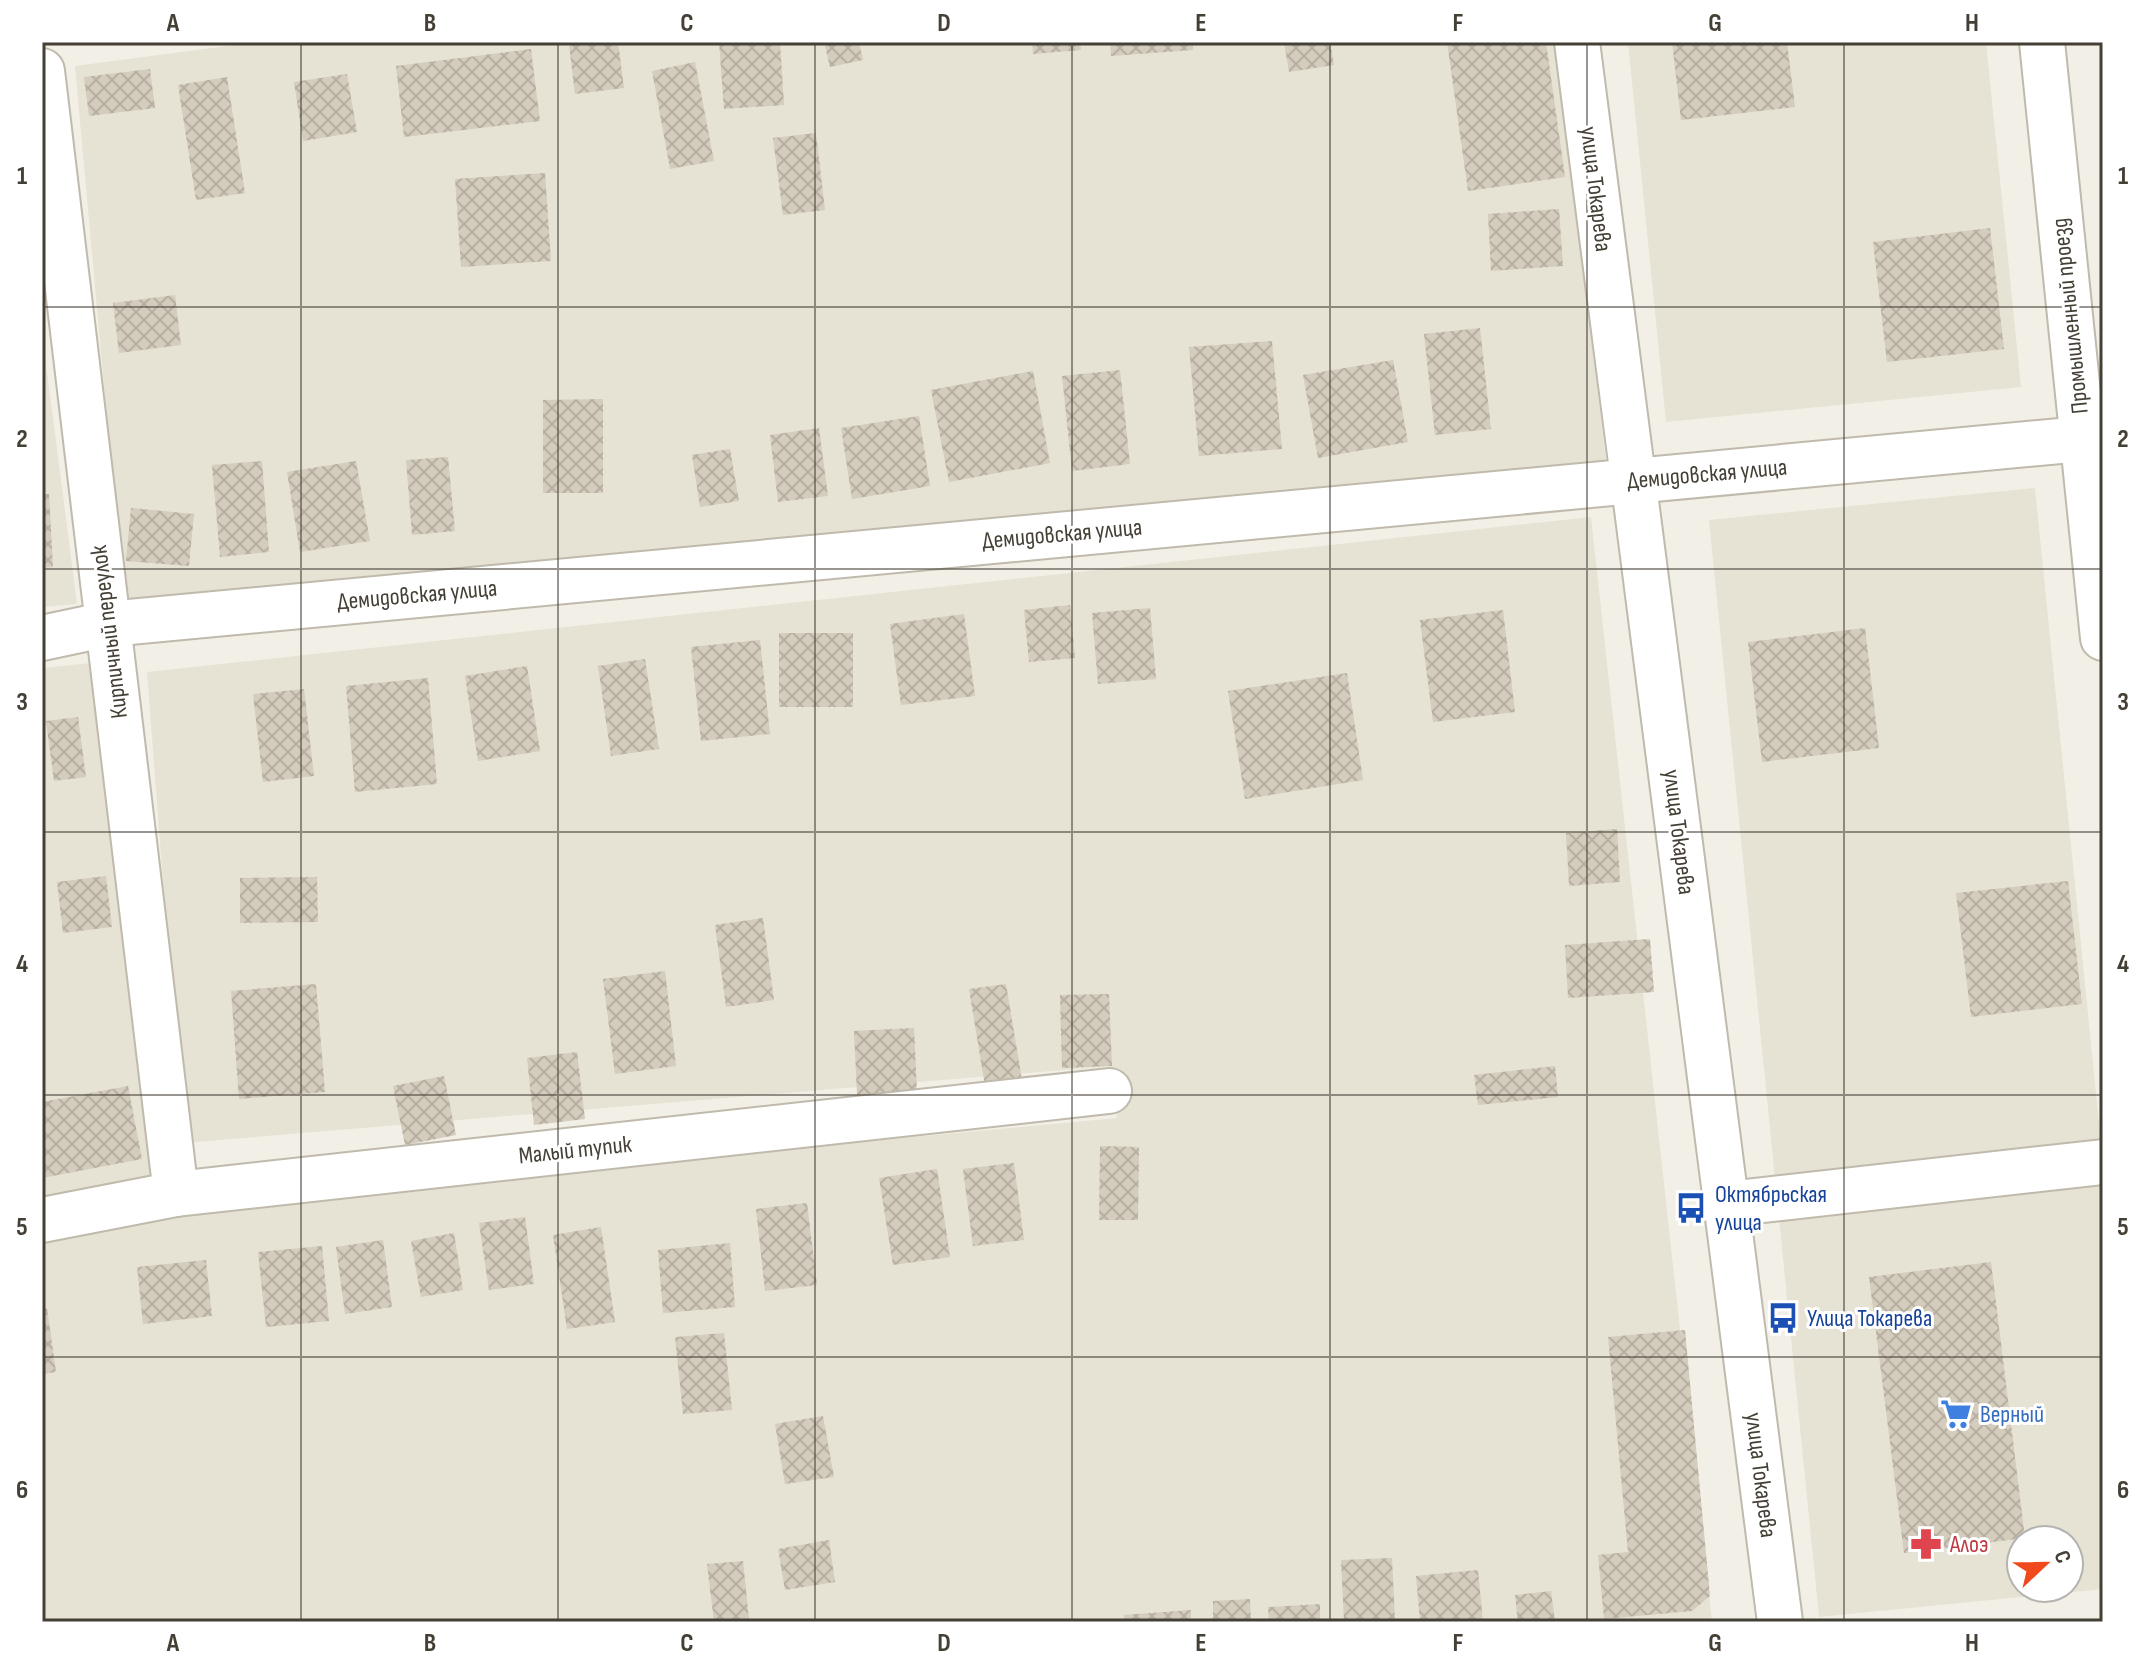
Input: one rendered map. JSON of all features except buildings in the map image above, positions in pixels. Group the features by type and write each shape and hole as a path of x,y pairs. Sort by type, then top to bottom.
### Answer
{"street":[{"path":"42,43 53,42"},
{"name":"улица Токарева","path":"1577,42 1780,1622"},
{"name":"Промышленный проезд","path":"2042,42 2093,438 2103,638"},
{"name":"Кирпичный переулок","path":"42,71 176,1194"},
{"name":"Демидовская улица","path":"42,638 108,624 2093,438"},
{"name":"Малый тупик","path":"42,1220 176,1194 1109,1091"},
{"path":"1727,1204 2103,1162"}],"shaded area":[{"path":"257,42 1556,42 1606,463 124,606 75,66"},
{"path":"1628,42 1986,42 2021,387 1666,422"},
{"path":"42,333 77,604 42,607"},
{"path":"2035,488 2103,1163 2103,1589 2085,1591 2085,1524 2005,1524 2005,1599 1819,1617 1709,520"},
{"path":"1591,517 1712,1622 42,1622 42,1233 166,1207 1117,1118 1111,1066 183,1143 147,672"},
{"path":"91,663 152,1175 42,1198 42,668"}],"place":[{"name":"Октябрьская улица","path":"1691,1208"},
{"name":"Улица Токарева","path":"1783,1318"},
{"name":"Верный","path":"1956,1414"},
{"name":"Алоэ","path":"1926,1544"}]}
